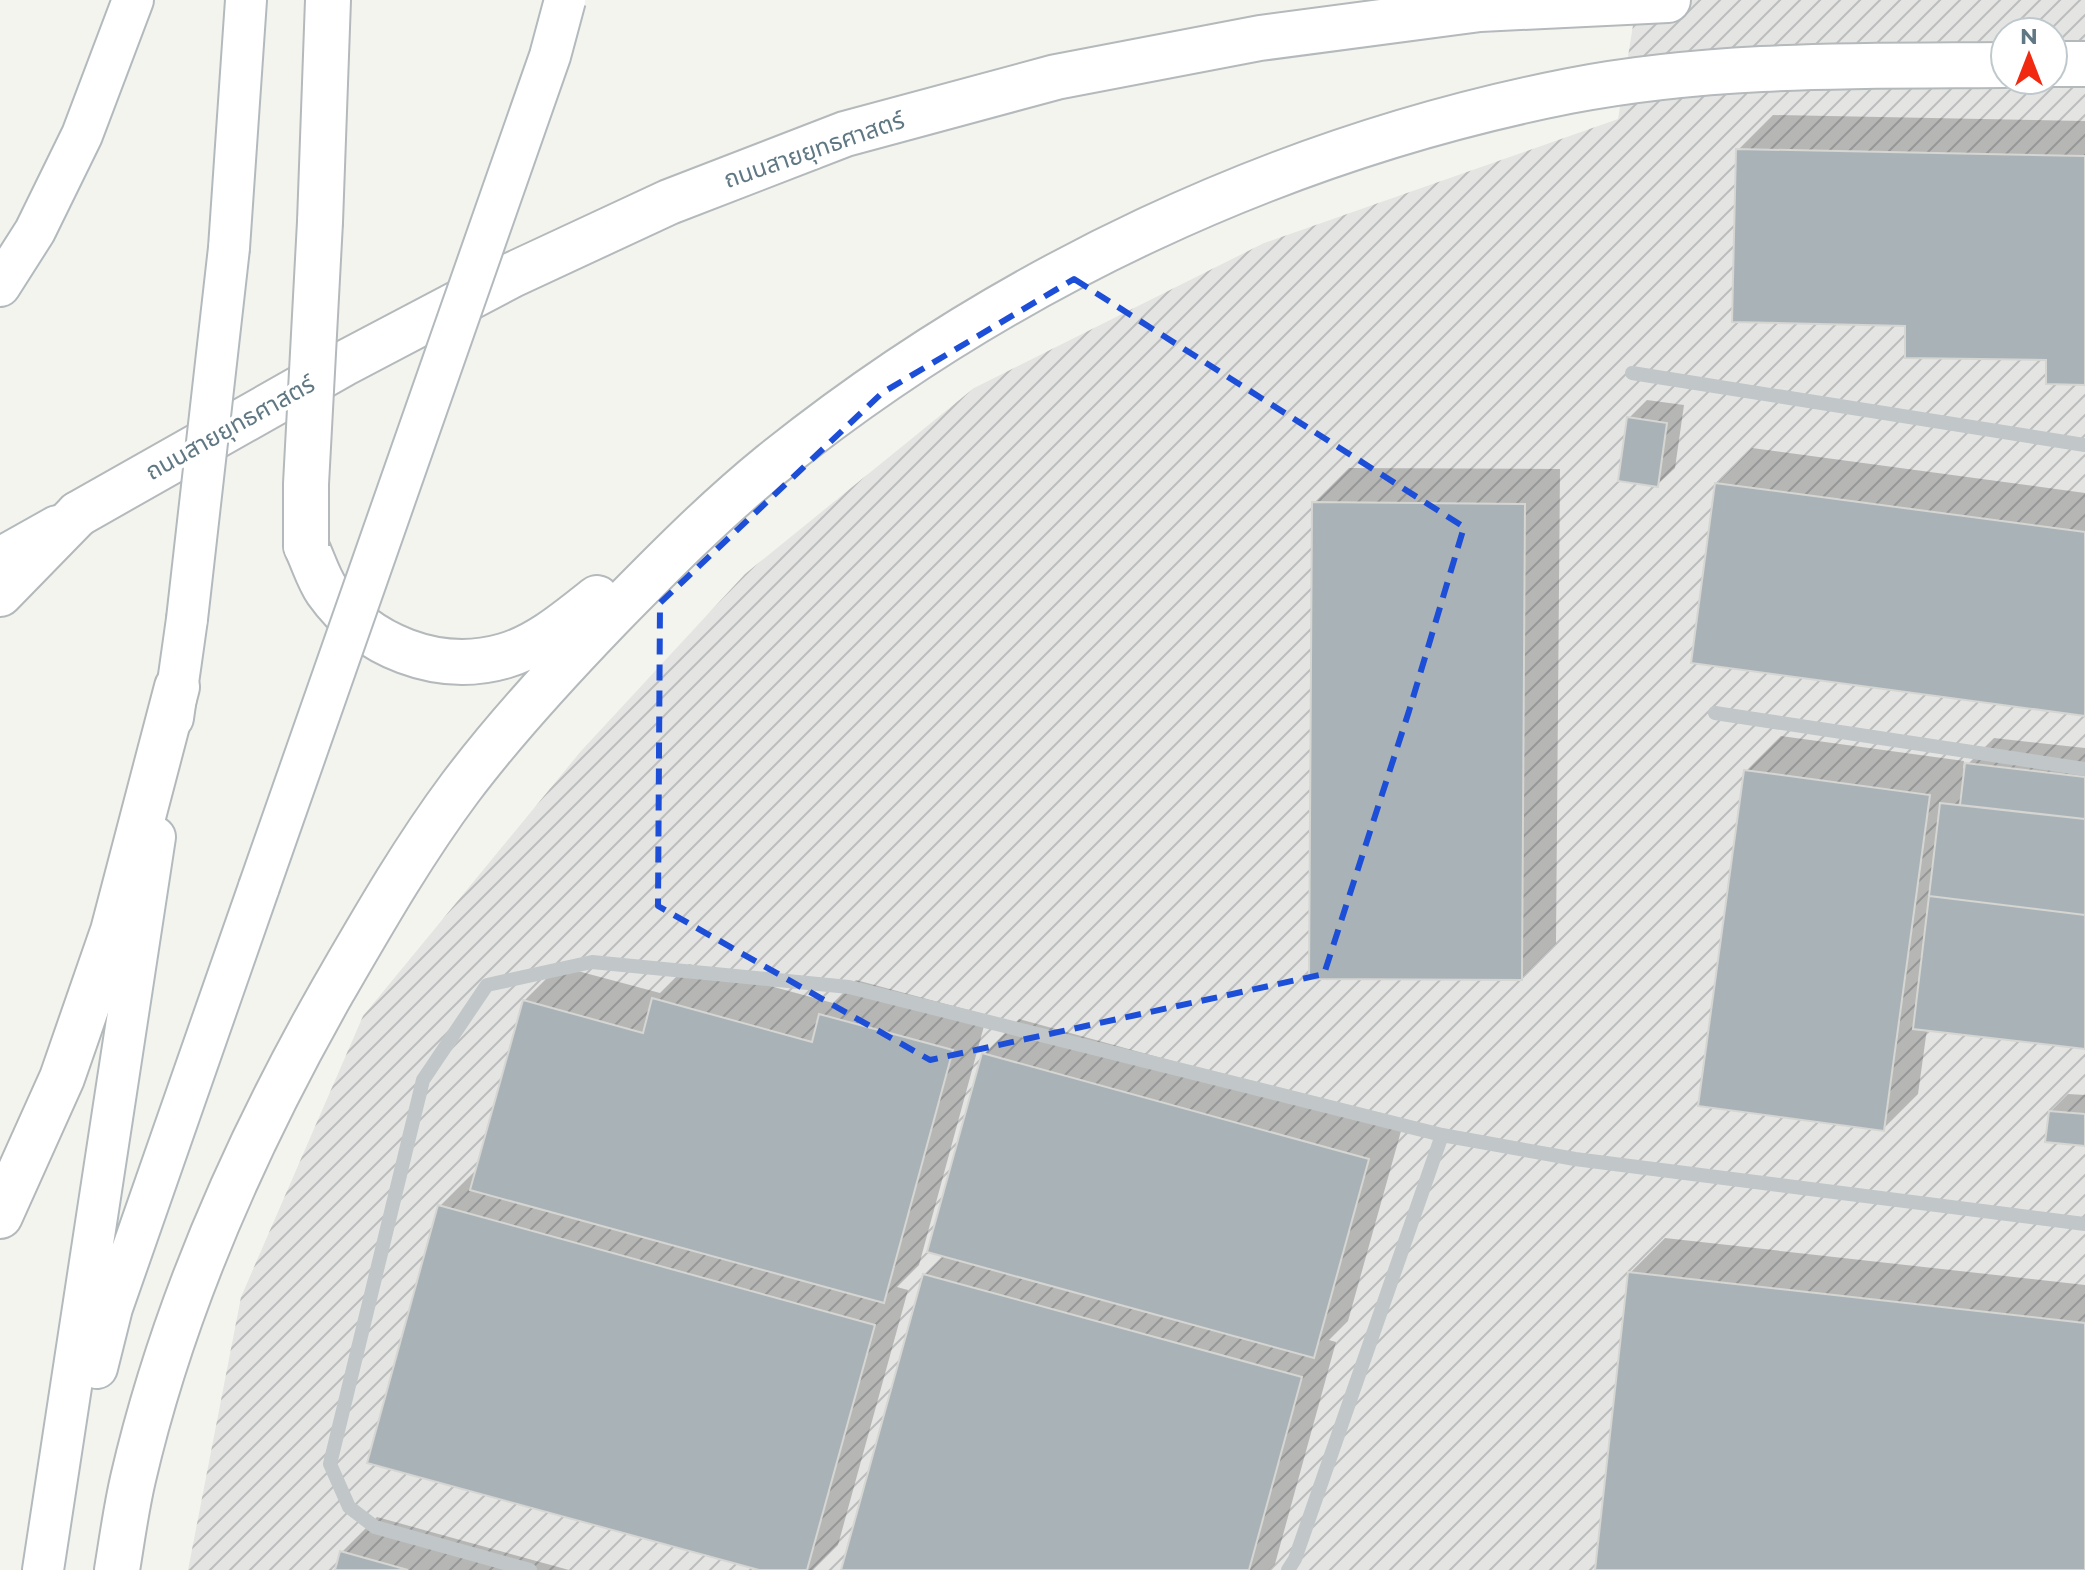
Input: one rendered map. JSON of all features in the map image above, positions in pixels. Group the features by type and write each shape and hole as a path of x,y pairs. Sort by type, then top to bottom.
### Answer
{"main road":[{"path":"0,286 35,231 82,135 133,0"},
{"path":"44,1570 187,619 229,248 246,0"},
{"path":"328,0 306,484 306,546 326,589 357,625 397,650 450,663 504,656 553,633 895,372 1027,291 1149,230 1308,162 1464,116 1570,91 1695,71 1989,65"},
{"path":"44,1570 112,1308 550,56 565,0"},
{"name":"ถนนสายยุทธศาสตร์","path":"0,594 78,514 343,364 512,275 669,202 845,134 1056,77 1260,38 1480,9 1668,0"},
{"path":"117,1570 133,1479 170,1348 227,1197 285,1075 370,925 460,788 552,677 669,556 771,465"},
{"path":"0,558 78,514"},
{"path":"0,1216 62,1078 113,931 177,687"}],"lane":[{"path":"1632,373 2085,445"},
{"path":"1715,713 2085,769"},
{"path":"530,1570 375,1527 349,1507 330,1464 423,1080 487,985 592,962 849,987 1442,1135 1659,1171 2085,1224"},
{"path":"1288,1570 1295,1559 1442,1135"}],"highlighted area":[{"path":"1074,279 1464,527 1409,711 1324,974 930,1060 658,906 660,603 882,393"}],"shaded area":[{"path":"1637,0 2085,0 2085,1570 188,1570 241,1297 363,1016 581,751 745,574 974,388 1264,243 1618,119"}],"building":[{"path":"1736,149 2085,156 2085,385 2046,384 2046,360 1905,358 1905,326 1732,322"},
{"path":"1627,417 1667,423 1658,487 1618,481"},
{"path":"1715,483 2085,532 2085,716 1691,663"},
{"path":"1312,502 1525,504 1522,980 1309,979"},
{"path":"1965,763 2085,777 2085,819 1960,805"},
{"path":"1744,770 1930,795 1884,1131 1698,1106"},
{"path":"1940,803 2085,819 2085,915 1929,896"},
{"path":"1929,896 2085,915 2085,1049 1913,1029"},
{"path":"652,998 812,1042 819,1014 953,1050 884,1303 470,1190 523,1000 643,1033"},
{"path":"982,1053 1369,1159 1314,1358 927,1252"},
{"path":"2049,1111 2085,1114 2085,1146 2045,1142"},
{"path":"438,1205 875,1325 807,1570 759,1570 367,1463"},
{"path":"1628,1272 2085,1323 2085,1570 1595,1570"},
{"path":"923,1274 1302,1377 1249,1570 841,1570"},
{"path":"340,1551 408,1570 335,1570"}]}
